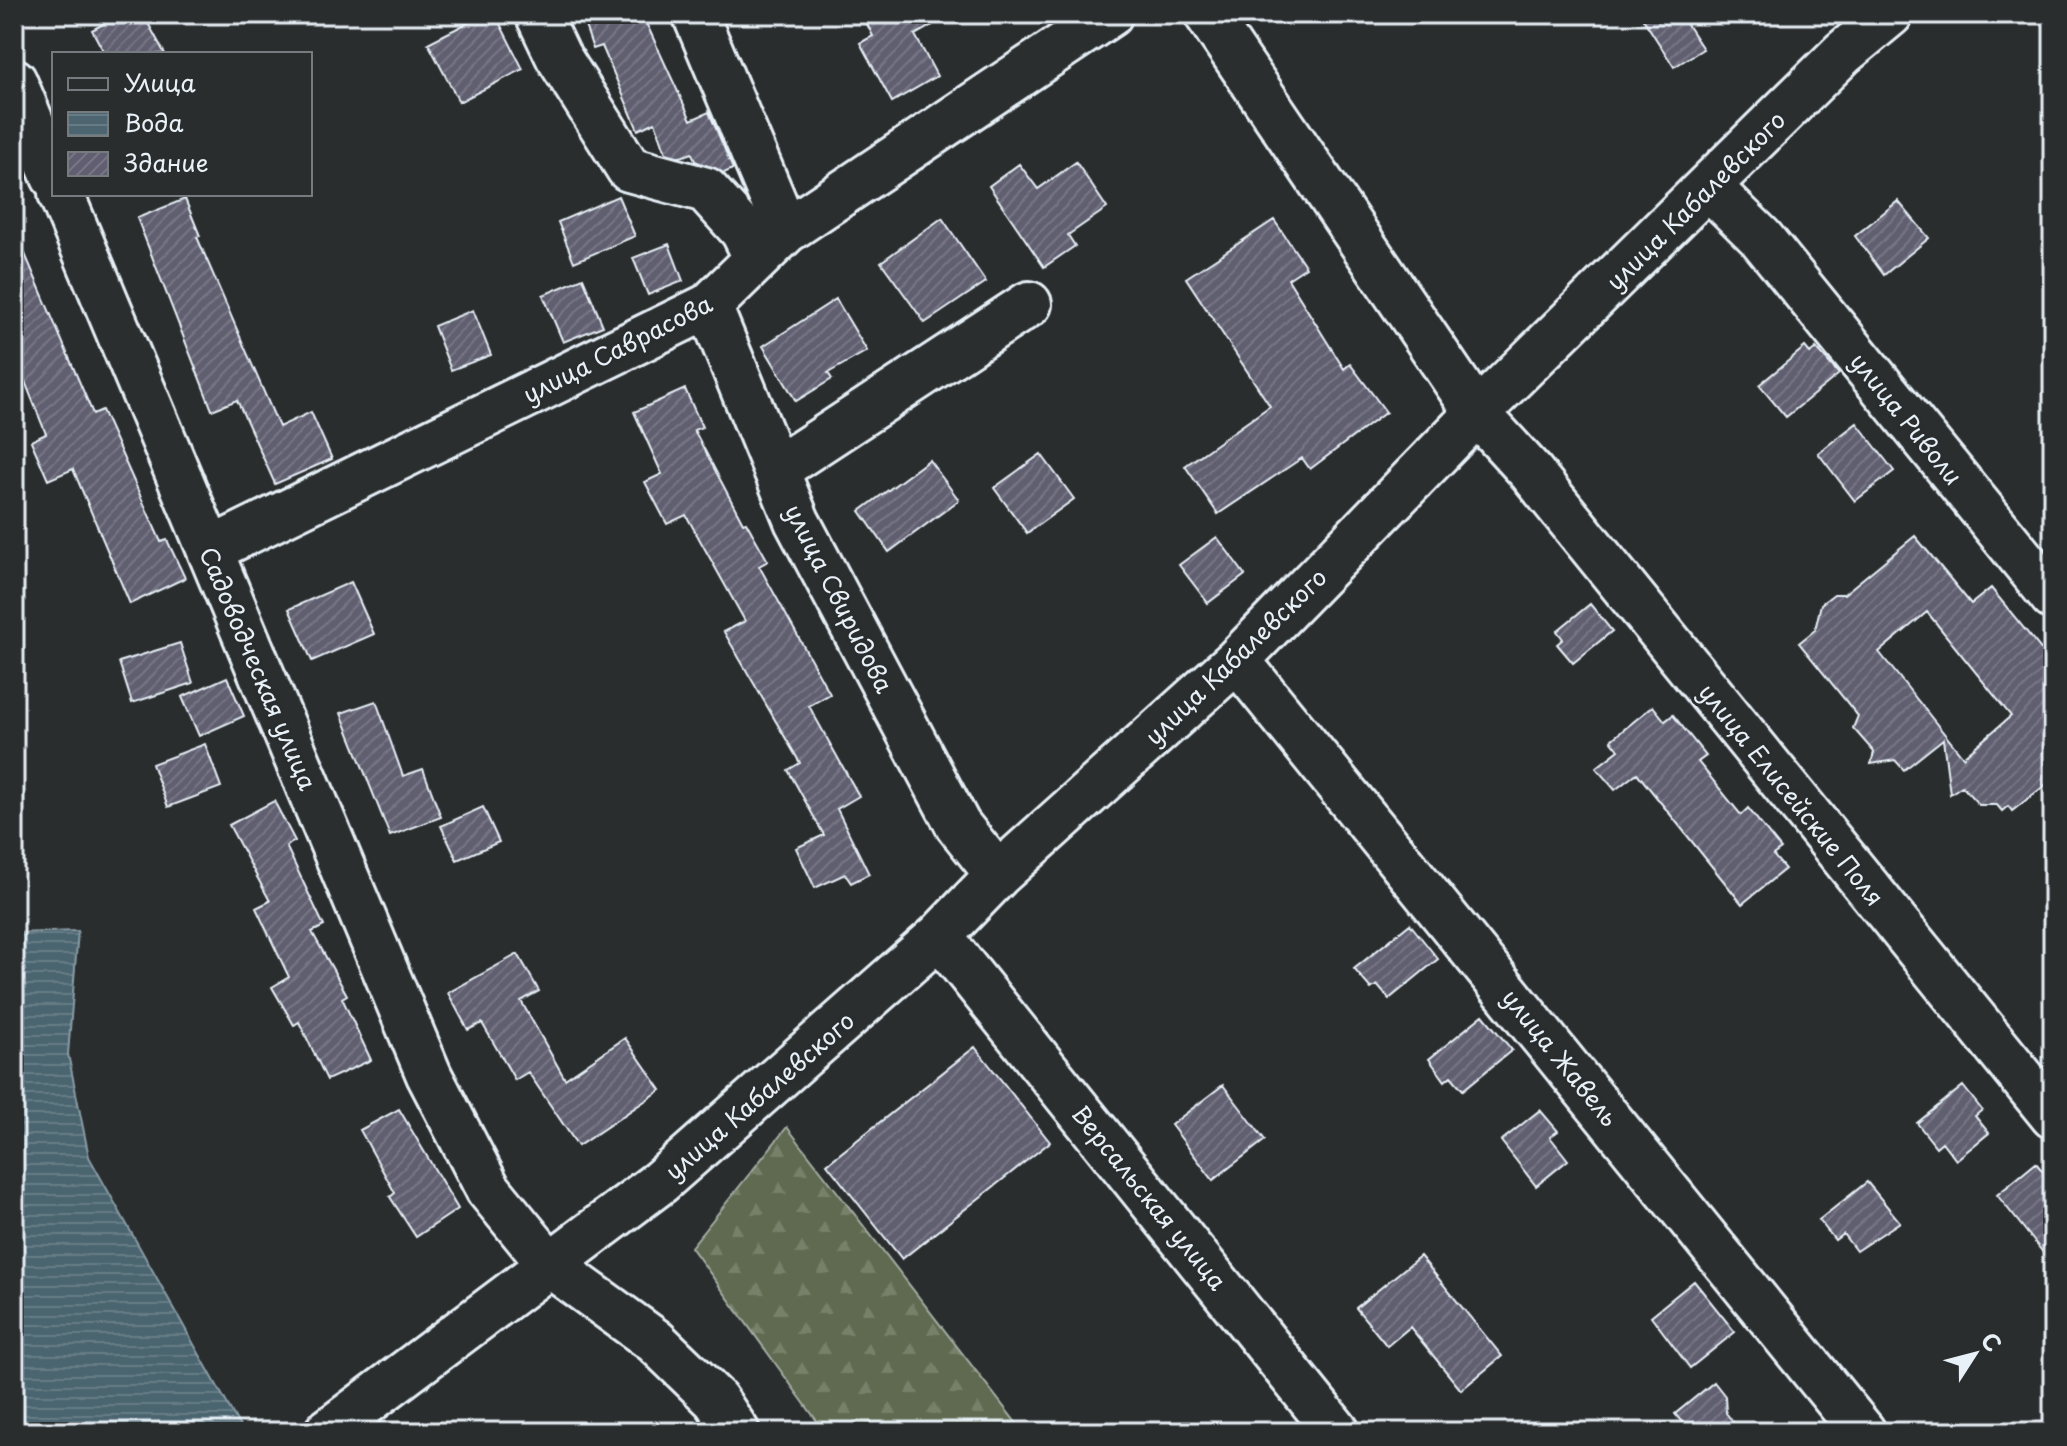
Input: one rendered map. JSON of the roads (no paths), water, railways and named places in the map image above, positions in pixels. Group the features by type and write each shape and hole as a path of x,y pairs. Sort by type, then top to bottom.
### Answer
{"street":[{"path":"538,14 558,56 629,169 706,190 743,231 771,245"},
{"path":"695,14 771,245"},
{"name":"улица Саврасова","path":"210,550 709,306 771,245 1110,14"},
{"name":"улица Елисейские Поля","path":"1207,14 1477,413 1531,472 2053,1116"},
{"name":"улица Кабалевского","path":"332,1428 660,1182 951,949 998,875 1247,671 1477,413 1843,53 1890,14"},
{"path":"14,81 52,172"},
{"name":"улица Риволи","path":"1709,187 1761,238 2053,597"},
{"name":"Садоводческая улица","path":"62,196 423,1060 461,1141 488,1189 550,1265 655,1341 716,1400 737,1432"},
{"path":"776,470 1029,304"},
{"name":"улица Свиридова","path":"709,306 797,521 958,825 998,875"},
{"name":"улица Жавель","path":"1247,671 1863,1432"},
{"name":"Версальская улица","path":"951,949 1337,1432"}],"water":[{"path":"78,931 68,1054 89,1157 243,1432 14,1432 14,933"}]}
